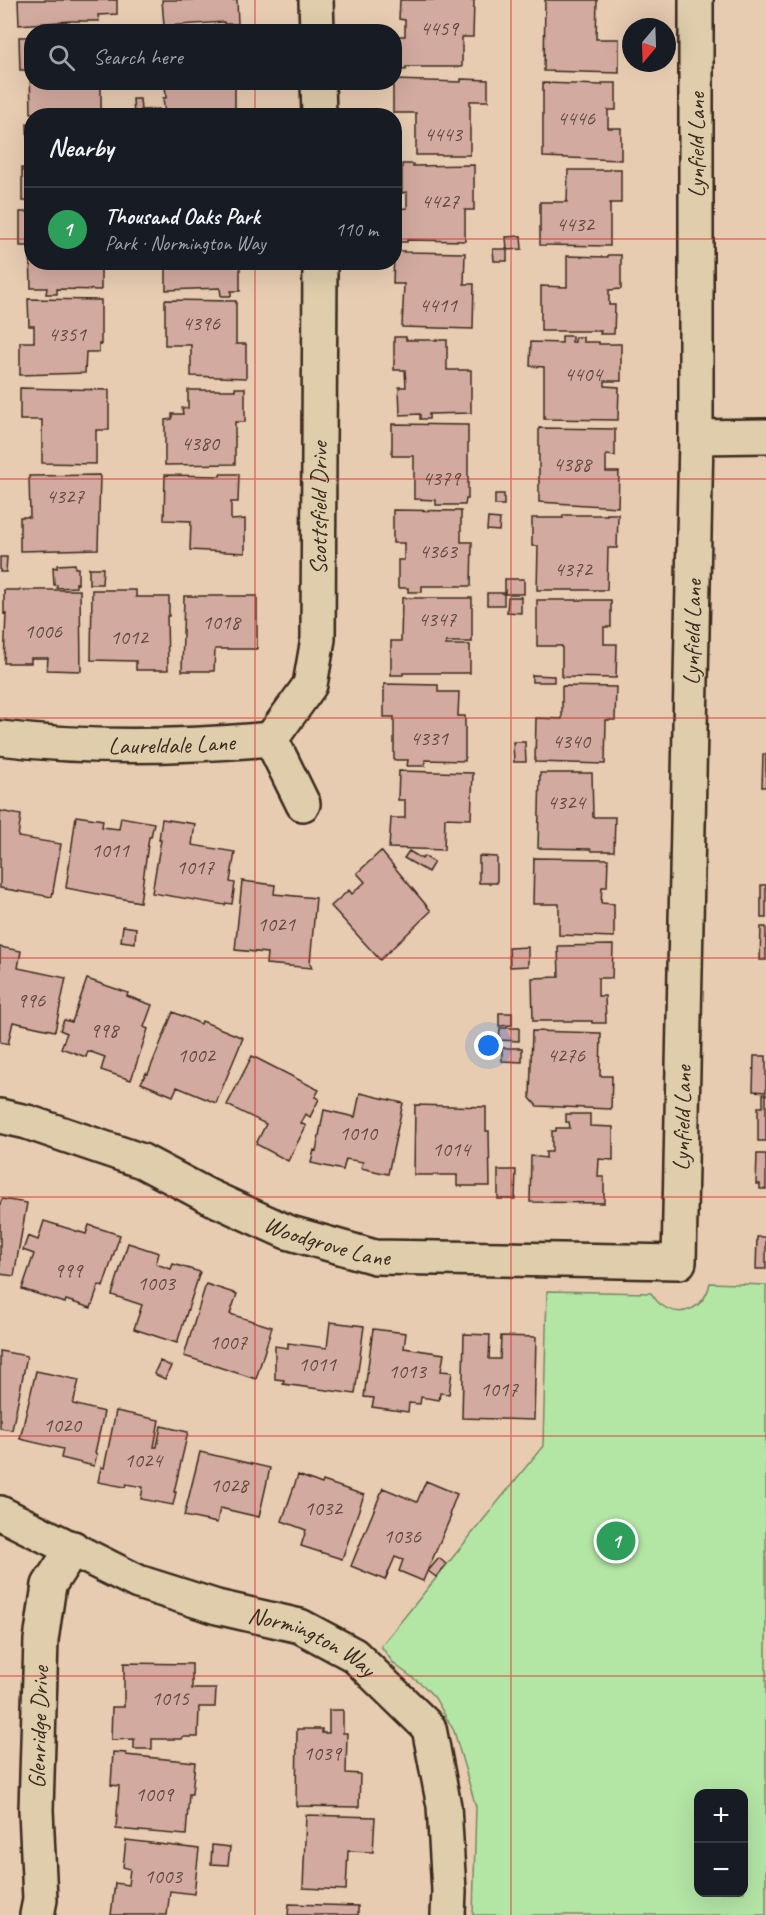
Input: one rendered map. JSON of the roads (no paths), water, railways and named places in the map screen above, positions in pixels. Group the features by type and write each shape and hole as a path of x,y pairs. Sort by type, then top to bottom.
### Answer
{"street":[{"path":"316,0 317,24"},
{"name":"Lynfield Lane","path":"679,1263 696,437 696,0"},
{"path":"318,90 319,108"},
{"name":"Scottsfield Drive","path":"271,739 310,685 318,639 320,270"},
{"path":"696,437 766,436"},
{"name":"Laureldale Lane","path":"0,738 52,744 215,744 271,739"},
{"path":"271,739 303,804"},
{"name":"Woodgrove Lane","path":"0,1116 27,1122 142,1161 208,1196 287,1232 375,1257 679,1263"},
{"name":"Normington Way","path":"0,1513 138,1582 217,1607 300,1626 354,1655 363,1663 429,1728 444,1806 449,1890 447,1915"},
{"name":"Glenridge Drive","path":"37,1915 40,1900 36,1810 41,1640 49,1585 73,1548"}],"place":[{"name":"Thousand Oaks Park","path":"616,1541"}]}
